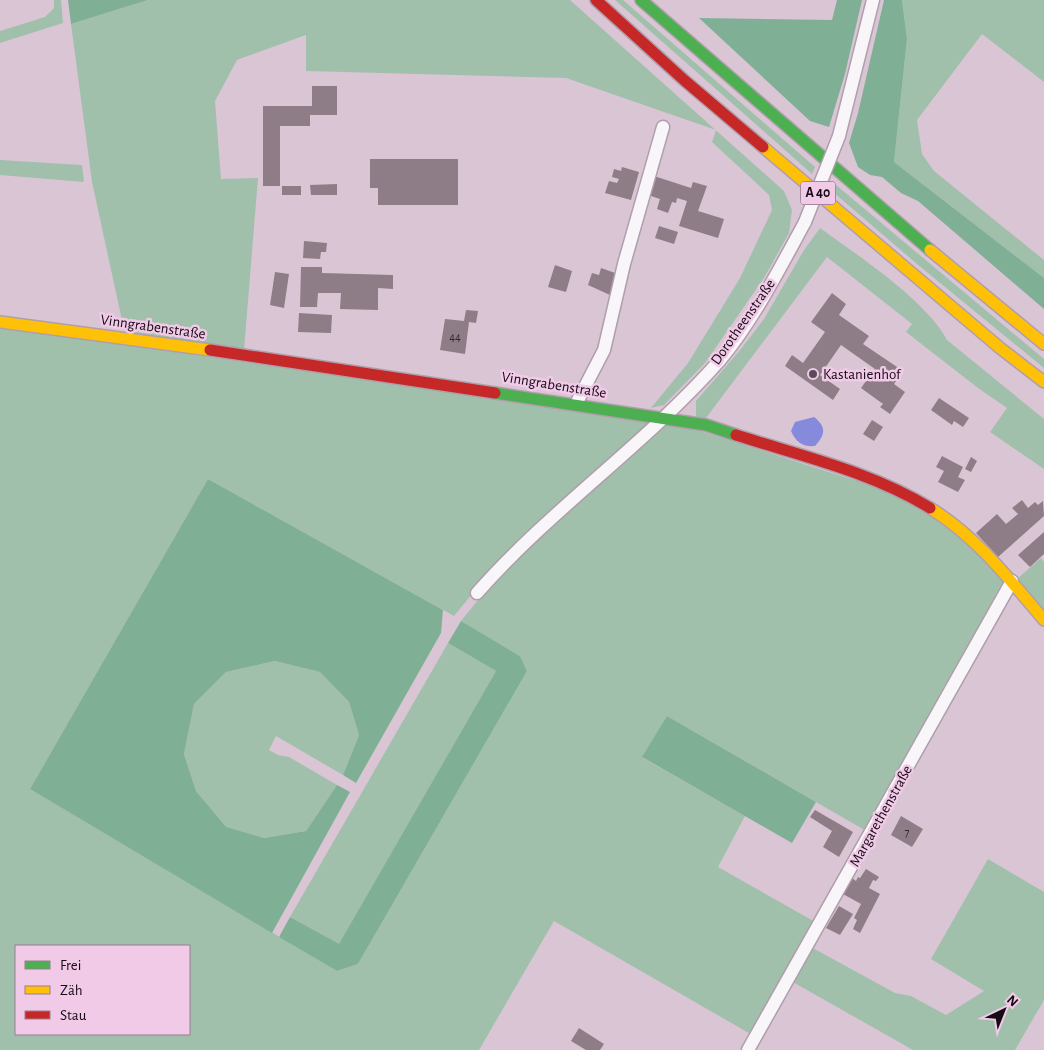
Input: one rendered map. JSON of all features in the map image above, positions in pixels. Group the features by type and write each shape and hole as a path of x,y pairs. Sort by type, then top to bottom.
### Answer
{"main road":[{"name":"A 40","path":"596,0 684,80 1000,348 1044,382"},
{"name":"A 40","path":"641,0 907,232 1044,344"},
{"name":"Vinngrabenstraße","path":"0,322 273,359 706,425 838,466 904,492 949,520 984,550 1044,620"}],"street":[{"name":"Dorotheenstraße","path":"477,593 509,556 663,417 721,358 768,290 805,222 839,136 873,0"},
{"path":"576,404 604,350 624,264 663,127"},
{"name":"Margarethenstraße","path":"748,1050 1012,581"}],"green space":[{"path":"54,0 61,0 63,23 0,43 0,31 45,17 54,8"},
{"path":"68,0 148,0 71,24"},
{"path":"148,0 570,0 715,130 566,78 306,71 306,35 237,60 215,101 221,179 258,178 244,350 127,332 123,325 92,182 71,24"},
{"path":"615,0 623,0 815,167 812,174"},
{"path":"837,0 862,0 845,74 829,127 810,121 699,18 832,20"},
{"path":"884,0 902,0 907,39 894,162 1044,278 1044,309 918,201 901,193 882,177 870,175 858,167 849,143 858,113"},
{"path":"902,0 1044,0 1044,82 982,34 917,120 922,154 934,171 1044,260 1044,278 894,162 907,39"},
{"path":"716,130 784,191 792,210 789,233 764,278 705,363 664,405 651,408 688,363 740,278 772,210 769,195 712,142"},
{"path":"0,160 82,165 84,182 0,175"},
{"path":"836,185 1044,359 1044,368 833,192"},
{"path":"820,228 908,294 937,325 947,340 1044,419 1044,469 990,432 1007,408 906,332 912,324 827,257 703,422 696,417 696,401 764,319 804,250"},
{"path":"0,326 652,422 486,577 454,616 208,479 30,789 337,971 358,964 527,671 520,656 461,621 512,558 658,427 675,423 901,495 946,523 1003,578 1004,588 868,832 667,716 643,758 745,816 718,867 817,923 754,1036 554,921 479,1050 0,1050"},
{"path":"208,479 443,610 441,633 356,783 343,775 359,735 349,702 320,672 275,661 226,672 194,704 184,754 196,791 226,827 264,838 306,831 337,785 350,792 272,933 30,789"},
{"path":"1041,558 1044,562 1044,613 1017,579"},
{"path":"461,621 520,656 527,671 358,964 337,971 279,937 290,917 339,944 496,671 448,643"},
{"path":"448,643 496,671 339,945 290,917"},
{"path":"275,661 320,672 349,702 359,735 343,775 276,736 269,750 278,755 289,757 337,785 306,831 264,838 226,828 196,791 184,754 194,704 226,672"},
{"path":"667,716 816,802 792,843 642,757"},
{"path":"988,859 1044,892 1044,1000 1015,1050 913,1050 791,981 811,947 895,993 911,996 946,1015 984,991 931,959"}],"water":[{"path":"814,417 823,428 823,435 815,446 803,445 797,441 791,431 795,422"}],"building":[{"path":"312,86 337,86 337,115 310,115 310,126 280,126 280,186 263,186 263,106 312,106"},
{"path":"370,159 458,159 458,205 378,205 378,188 370,188"},
{"path":"622,167 639,172 631,200 605,193 609,181 617,183 619,179 612,177 614,169 621,171"},
{"path":"654,176 691,188 693,182 707,186 698,211 724,219 718,238 679,226 687,201 677,198 676,203 672,202 668,213 657,209 660,199 648,195"},
{"path":"337,184 337,195 311,195 310,185"},
{"path":"282,186 301,186 301,195 282,195"},
{"path":"659,226 678,232 674,244 655,238"},
{"path":"304,241 327,243 326,252 321,252 320,259 303,258"},
{"path":"555,265 572,271 566,292 548,287"},
{"path":"301,267 322,267 322,273 393,275 393,289 378,288 378,310 340,309 341,293 318,293 317,307 300,307"},
{"path":"601,268 618,274 610,295 588,285 592,273 599,275"},
{"path":"275,272 289,274 284,308 270,305"},
{"path":"832,293 846,304 839,315 869,336 863,344 903,371 894,384 905,392 890,414 880,407 883,404 861,388 875,369 841,345 820,375 840,389 833,400 785,366 792,355 803,363 825,332 811,322"},
{"path":"466,310 478,311 476,323 469,322 465,354 440,350 445,319 464,321"},
{"path":"299,313 332,315 331,333 298,332"},
{"path":"939,398 969,418 963,427 954,421 952,425 931,410"},
{"path":"872,420 883,427 874,441 863,434"},
{"path":"942,456 963,467 958,477 965,480 958,492 938,482 944,471 936,467"},
{"path":"971,457 977,461 971,472 965,469"},
{"path":"1022,500 1028,508 1035,502 1038,505 1043,501 1044,516 998,557 976,533 997,514 1006,524 1018,514 1012,508"},
{"path":"1044,532 1044,554 1030,567 1018,555"},
{"path":"815,810 853,832 839,857 823,847 832,831 810,817"},
{"path":"901,816 923,829 912,847 891,835"},
{"path":"866,869 879,877 876,881 873,880 869,888 880,894 860,933 853,929 857,920 854,918 861,904 843,894 852,878 856,881"},
{"path":"839,906 853,914 840,935 826,928"},
{"path":"579,1028 604,1044 600,1050 586,1050 571,1041"}],"traffic: fast":[{"path":"641,0 930,250"},
{"path":"495,393 706,425 736,435"}],"traffic: slow":[{"path":"763,147 1000,348 1044,382"},
{"path":"930,250 1044,344"},
{"path":"0,322 210,350"},
{"path":"930,508 947,519 977,545 1005,574 1044,620"}],"traffic: jam":[{"path":"596,0 684,80 763,147"},
{"path":"210,350 495,393"},
{"path":"736,435 836,466 884,484 930,508"}],"place":[{"name":"Kastanienhof","path":"813,374"}]}
